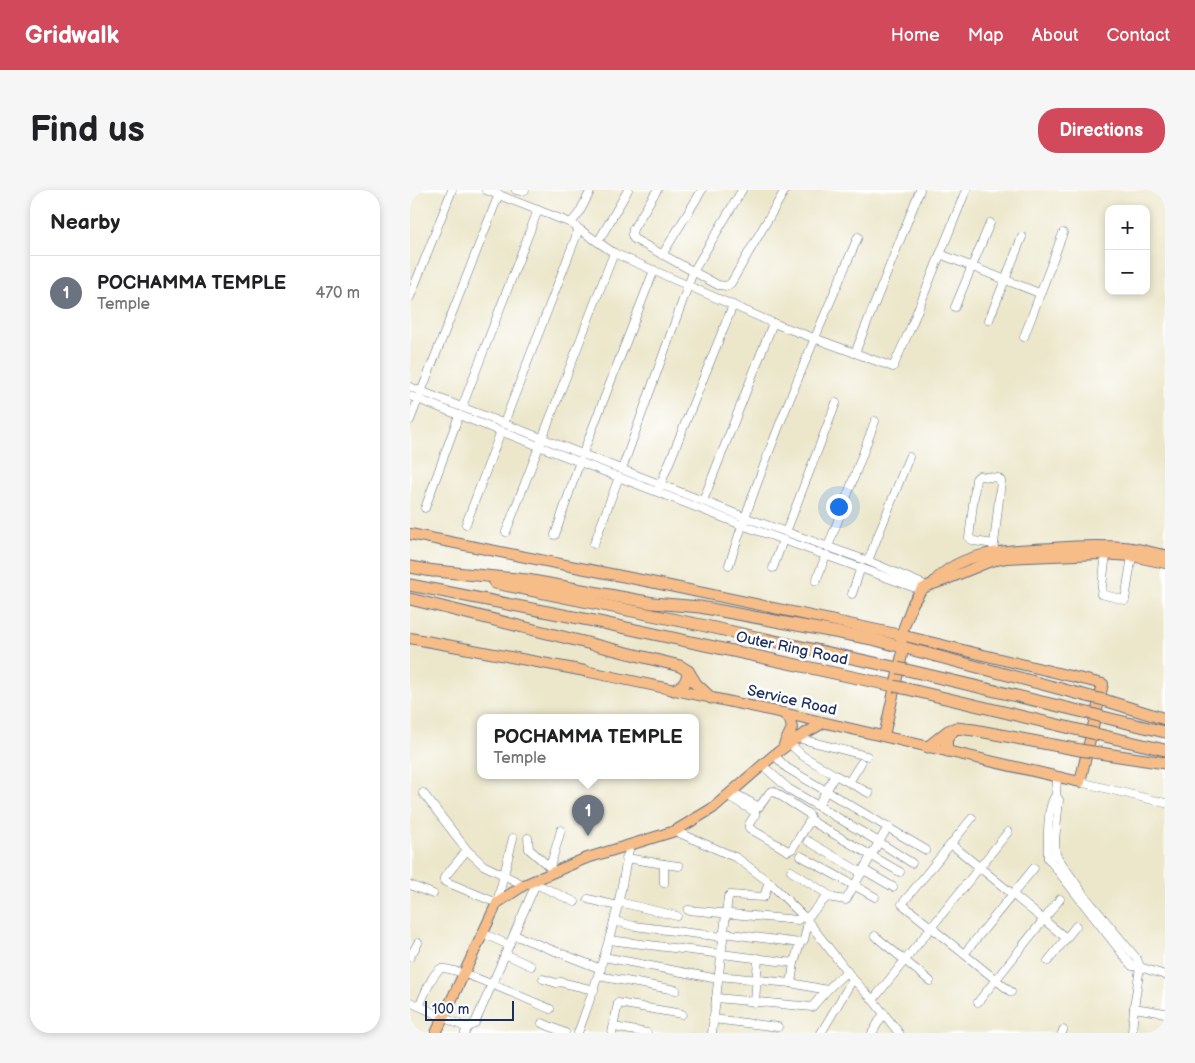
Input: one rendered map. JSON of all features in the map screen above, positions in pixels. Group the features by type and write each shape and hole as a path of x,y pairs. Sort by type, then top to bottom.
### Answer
{"highway":[{"name":"Outer Ring Road","path":"410,567 598,604 902,669 1165,732"},
{"path":"426,570 527,580 653,603 700,607 872,639 902,640 1165,719"},
{"name":"Outer Ring Road","path":"410,585 594,621 898,687 1165,750"},
{"path":"410,599 680,666 688,671 696,684 711,698"},
{"path":"674,690 685,683 688,671"},
{"path":"948,751 946,739 956,728"},
{"path":"928,746 948,731 956,728 1165,763"}],"main road":[{"path":"410,534 651,582 1103,684 1080,782"},
{"path":"884,736 902,655 902,640 913,603 942,574 969,559 992,550 1105,546 1126,547 1165,555"},
{"path":"928,586 996,559 1025,556 1106,554 1132,556 1165,563"},
{"name":"Service Road","path":"410,638 783,713 1080,782"},
{"path":"783,713 790,720 792,728 785,746"},
{"path":"436,1033 497,903 524,884 538,881 552,869 675,831 714,808 785,746 823,723"}],"street":[{"path":"410,297 452,190"},
{"path":"516,190 525,190"},
{"path":"571,223 579,213 591,190"},
{"path":"598,242 628,190"},
{"path":"657,190 634,228 632,235 634,239 718,285 727,286 731,283 785,190"},
{"path":"662,255 702,190"},
{"path":"594,544 693,272 742,190"},
{"path":"855,353 920,190"},
{"path":"410,420 416,395 493,192 571,223 614,252 773,323 893,367 914,321 966,190"},
{"path":"425,508 538,210"},
{"path":"955,307 990,223"},
{"path":"466,524 579,229"},
{"path":"1024,336 1063,233"},
{"path":"729,565 743,521 815,338 858,237"},
{"path":"989,320 1022,237"},
{"path":"506,532 614,252"},
{"path":"940,254 1039,293"},
{"path":"555,535 582,457 654,270"},
{"path":"659,489 733,305"},
{"path":"703,501 773,323"},
{"path":"410,387 416,395 582,457 743,521 827,551 861,567 928,586"},
{"path":"773,568 836,403"},
{"path":"816,581 875,421"},
{"path":"868,561 909,457"},
{"path":"981,476 1001,480 992,550 984,542 972,540 969,536 976,479 981,476"},
{"path":"659,489 703,501 743,521"},
{"path":"827,551 868,561 928,586"},
{"path":"1106,554 1101,594 1125,600 1132,556"},
{"path":"852,594 861,567"},
{"path":"785,746 867,756"},
{"path":"785,746 868,793"},
{"path":"785,746 786,768 926,850"},
{"path":"849,782 862,763"},
{"path":"762,765 789,789 912,863"},
{"path":"818,806 835,775"},
{"path":"1057,778 1056,795 1059,800 1055,840 1056,855 1107,930"},
{"name":"Service Road","path":"1080,782 1165,803"},
{"path":"773,791 810,814 811,819 792,849 788,851 749,828 749,824 755,816 754,812 730,794 759,807 770,792 773,791"},
{"path":"423,793 467,850 483,865 524,884"},
{"path":"1056,795 1052,800 1048,858 1107,930 1136,959 1140,967 1132,1033"},
{"path":"972,818 902,904 1011,992"},
{"path":"813,822 900,872"},
{"path":"688,910 798,920 806,919 828,897 846,900 888,827"},
{"path":"528,838 529,848 552,869 561,830"},
{"path":"675,831 737,858 769,882 806,919 853,979 873,1000 899,1033"},
{"path":"873,1000 1008,832"},
{"path":"467,850 444,878 444,881 497,903 513,838"},
{"path":"808,840 892,887"},
{"path":"951,844 1066,938"},
{"path":"578,1033 600,972 609,940 630,845"},
{"path":"1048,858 1056,855"},
{"path":"801,856 875,897"},
{"path":"626,858 679,866"},
{"path":"664,864 664,883"},
{"path":"964,954 1034,868"},
{"path":"791,871 834,898"},
{"path":"410,1002 466,1030 475,1023 538,881 576,902"},
{"path":"712,1033 729,896 764,897 769,882"},
{"path":"410,885 433,894"},
{"path":"588,899 677,916"},
{"path":"978,1002 1060,899"},
{"path":"791,983 800,943 804,940 806,919"},
{"path":"614,921 634,926 800,943"},
{"path":"1048,961 1076,926"},
{"path":"482,933 509,945"},
{"path":"514,935 600,972 676,990"},
{"path":"875,936 930,981"},
{"path":"609,940 794,963"},
{"path":"410,957 418,943"},
{"path":"505,954 531,966"},
{"path":"604,957 718,977 791,983 827,990"},
{"path":"755,1003 758,958"},
{"path":"419,1006 433,978 439,969 445,967 550,1009"},
{"path":"1140,967 1165,975"},
{"path":"716,998 812,1007 847,971"},
{"path":"543,979 594,990"},
{"path":"821,1033 853,979"},
{"path":"647,1033 613,1030 618,1003 682,1014"},
{"path":"1134,1008 1165,1013"},
{"path":"872,1033 884,1013"},
{"path":"713,1019 778,1027"},
{"path":"542,1023 565,1033"}],"place":[{"name":"POCHAMMA TEMPLE","path":"588,836"}]}
